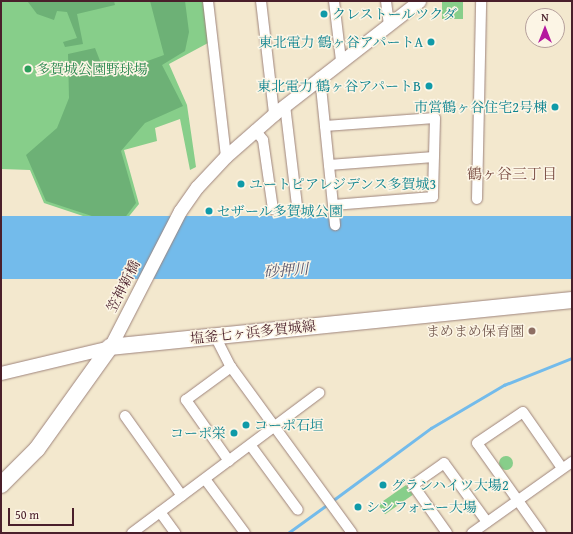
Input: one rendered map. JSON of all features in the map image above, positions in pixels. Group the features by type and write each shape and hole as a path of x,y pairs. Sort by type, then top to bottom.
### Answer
{"main road":[{"name":"塩釜七ヶ浜多賀城線","path":"110,347 572,300"},
{"path":"1,485 37,449 110,347"}],"street":[{"path":"208,1 226,156"},
{"path":"261,1 274,114"},
{"path":"334,1 341,61"},
{"path":"386,1 389,25"},
{"name":"笠神新橋","path":"110,347 156,256 189,196 226,156 255,130 320,76 419,1"},
{"path":"477,199 481,1"},
{"path":"320,76 335,225"},
{"path":"285,105 297,206"},
{"path":"325,126 435,118 433,197 333,205"},
{"path":"255,130 263,140 273,209"},
{"path":"329,165 434,157"},
{"path":"214,336 231,367 352,533"},
{"path":"1,373 110,347"},
{"path":"229,461 186,400 231,367"},
{"path":"135,532 229,461 252,446 319,394"},
{"path":"541,533 477,443 523,412 562,468"},
{"path":"125,416 182,496"},
{"path":"252,446 298,510"},
{"path":"472,533 572,462"},
{"path":"447,533 412,485 444,463 487,522"},
{"path":"205,479 244,533"},
{"path":"160,512 175,533"}],"green space":[{"path":"1,1 204,1 208,43 169,64 187,105 196,167 190,170 180,119 155,128 157,141 124,150 139,204 113,236 104,223 44,203 30,170 1,169"},
{"path":"114,1 115,5 77,14 83,44 65,47 63,42 77,38 67,12 57,11 54,20 37,14 28,2"},
{"path":"150,1 185,1 189,32 185,51 162,65 183,106 145,123 121,151 136,203 114,232 107,221 46,201 26,155 57,128 69,98 68,54 95,48 106,76 164,55"},
{"path":"442,1 463,1 463,19 442,19"},
{"path":"503,456 509,456 513,460 513,466 509,470 503,470 499,466 499,460"},
{"path":"406,485 413,495 385,514 378,505"}],"water":[{"name":"砂押川","path":"1,216 572,216 572,279 1,279"}],"waterway":[{"path":"332,501 431,428 504,385 572,358"},
{"path":"288,533 328,504"}],"place":[{"name":"クレストールツクダ","path":"324,14"},
{"name":"東北電力 鶴ヶ谷アパートA","path":"431,42"},
{"name":"多賀城公園野球場","path":"28,69"},
{"name":"東北電力 鶴ヶ谷アパートB","path":"429,86"},
{"name":"市営鶴ヶ谷住宅2号棟","path":"555,107"},
{"name":"ユートピアレジデンス多賀城3","path":"241,184"},
{"name":"セザール多賀城公園","path":"209,211"},
{"name":"まめまめ保育園","path":"532,331"},
{"name":"コーポ石垣","path":"246,425"},
{"name":"コーポ栄","path":"234,433"},
{"name":"グランハイツ大場2","path":"383,485"},
{"name":"シンフォニー大場","path":"358,507"}],"district":[{"name":"鶴ヶ谷三丁目","path":"512,174"}]}
